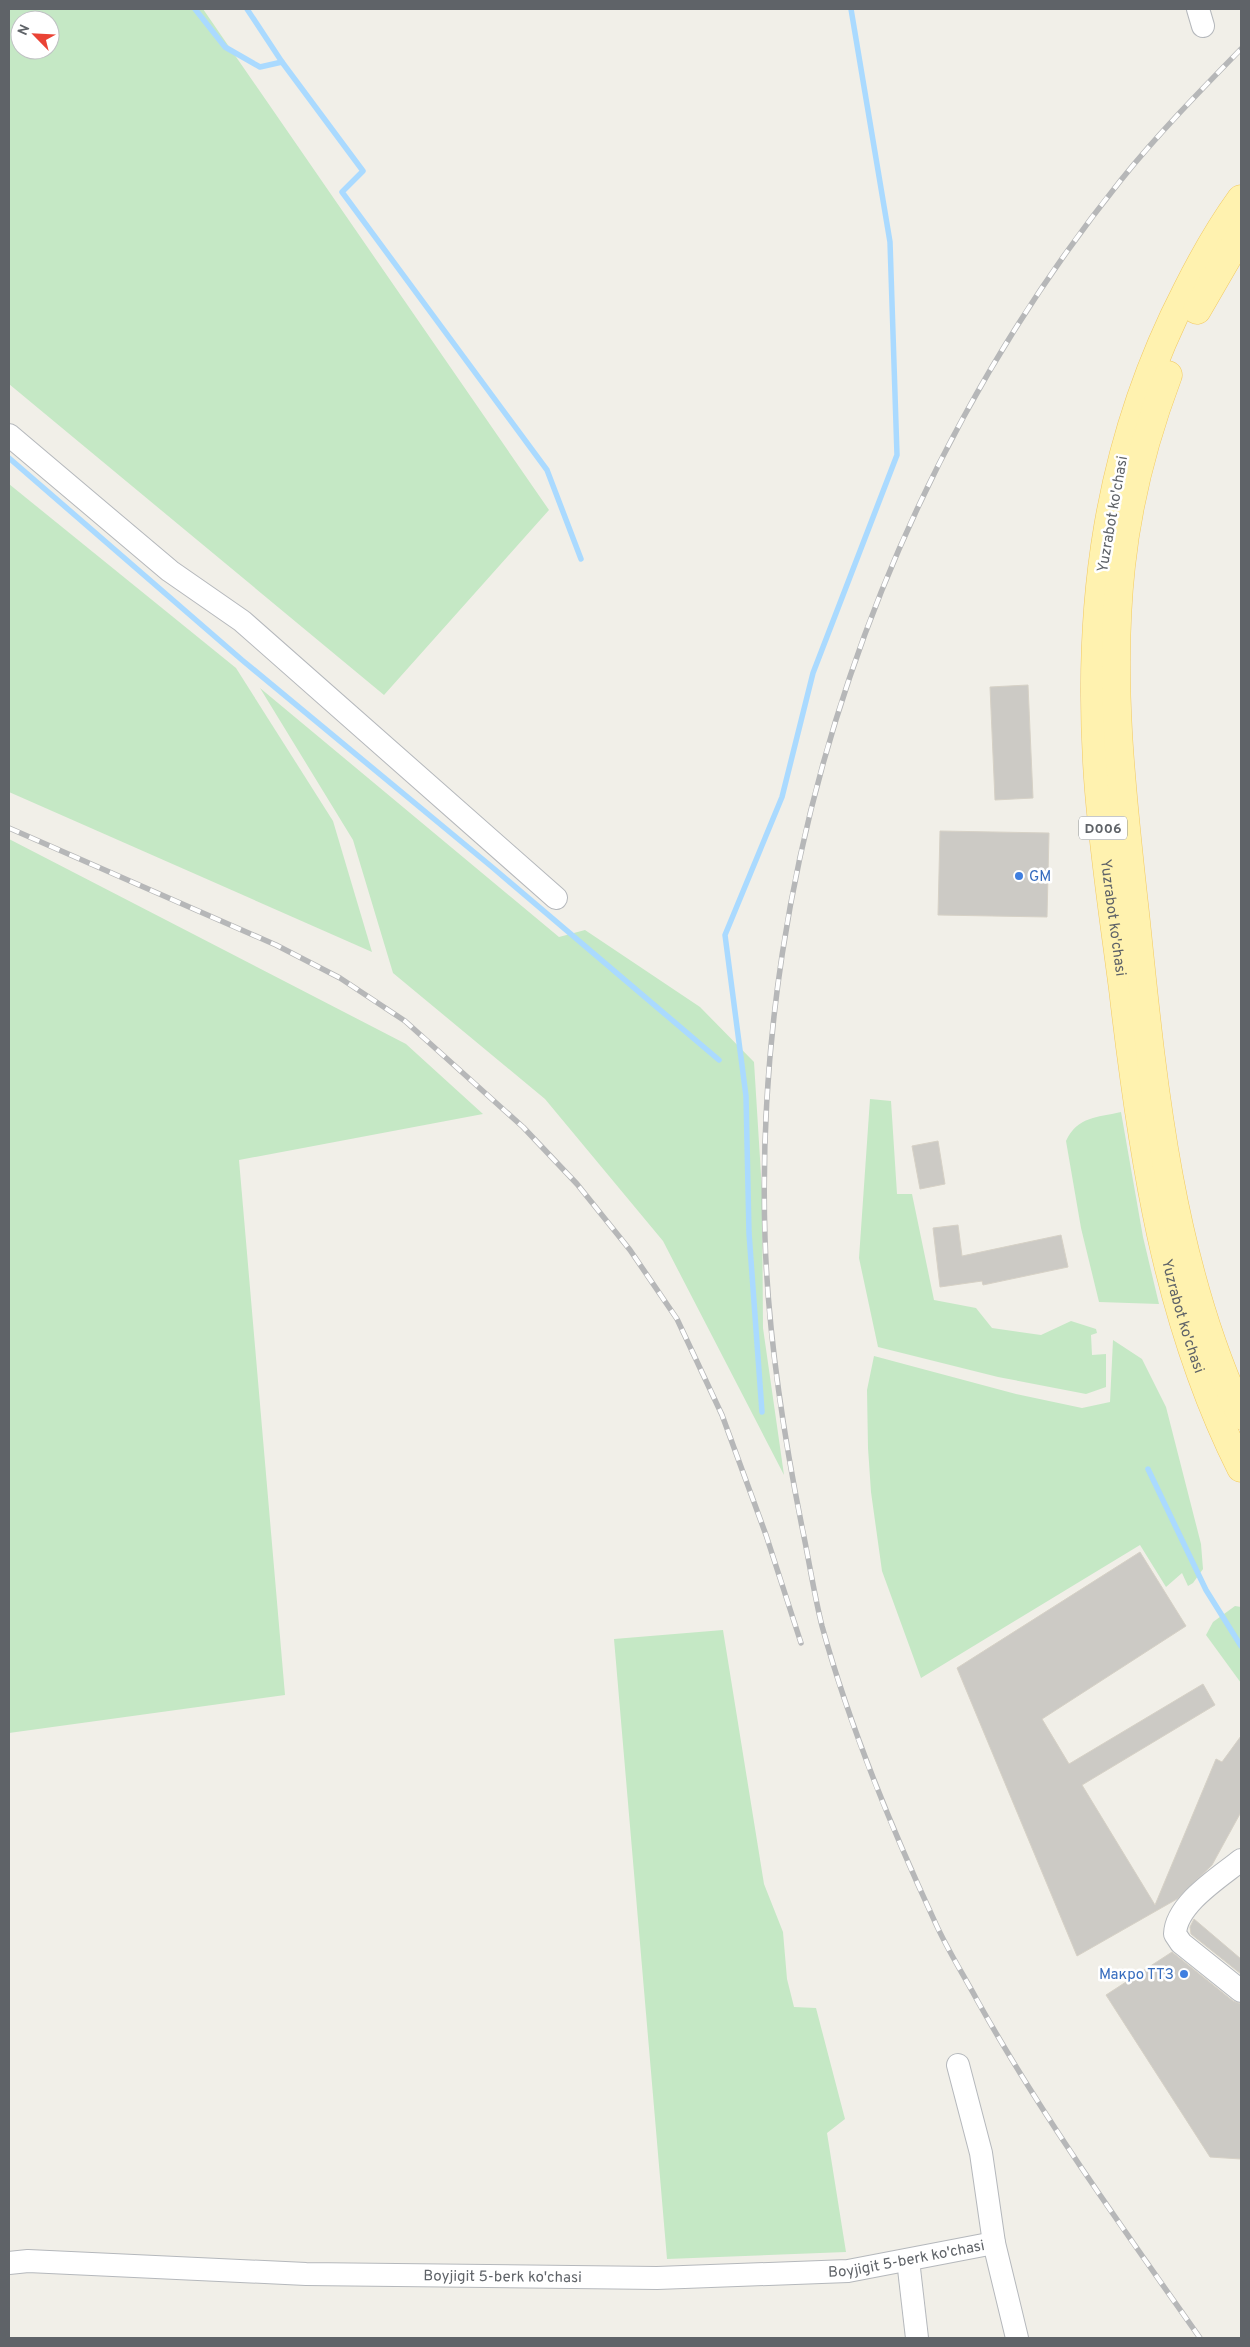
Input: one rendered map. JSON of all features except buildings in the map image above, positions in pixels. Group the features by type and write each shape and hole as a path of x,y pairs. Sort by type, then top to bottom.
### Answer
{"main road":[{"name":"Yuzrabot ko'chasi","path":"1241,199 1207,253 1165,334 1150,368 1126,440 1106,534 1098,606 1095,690 1102,821 1133,1072 1150,1184 1165,1254 1182,1319 1211,1402 1241,1468"},
{"name":"Yuzrabot ko'chasi","path":"1241,234 1212,282 1182,341 1158,401 1139,465 1131,500 1121,567 1116,676 1128,855 1142,977 1166,1152 1183,1240 1198,1295 1214,1349 1241,1415"}],"street":[{"path":"9,435 170,571 242,621 556,898"},
{"path":"1241,1860 1196,1896 1180,1918 1175,1934 1181,1943 1241,1991"},
{"path":"958,2065 981,2153 994,2243 1017,2338"},
{"name":"Boyjigit 5-berk ko'chasi","path":"9,2263 28,2261 306,2274 657,2278 848,2271 994,2243"},
{"path":"908,2260 917,2338"}],"green space":[{"path":"9,9 203,9 549,510 384,695 9,384"},
{"path":"9,484 236,668 333,821 372,952 9,792"},
{"path":"260,688 559,937 585,930 700,1007 754,1062 762,1191 763,1328 784,1475 663,1241 545,1099 393,973 353,840"},
{"path":"9,839 406,1044 483,1114 239,1160 285,1695 9,1733"},
{"path":"870,1099 891,1101 897,1194 912,1194 934,1300 976,1308 992,1328 1041,1335 1071,1321 1096,1329 1097,1333 1091,1335 1092,1355 1106,1354 1106,1387 1086,1394 998,1377 878,1347 859,1258"},
{"path":"1121,1112 1143,1237 1159,1304 1099,1302 1081,1228 1066,1141 1082,1122"},
{"path":"1113,1340 1142,1359 1166,1407 1201,1544 1203,1569 1193,1583 1188,1586 1182,1573 1166,1587 1140,1545 921,1678 882,1571 871,1492 868,1448 867,1390 874,1356 1016,1394 1082,1408 1110,1402"},
{"path":"1235,1606 1241,1607 1241,1683 1206,1635 1213,1622"},
{"path":"723,1630 764,1884 783,1932 787,1979 794,2007 816,2008 845,2119 827,2133 846,2252 667,2259 614,1639"}],"waterway":[{"path":"195,9 225,47 260,67 282,62"},
{"path":"247,9 282,62 363,171 342,192 547,470 581,559"},
{"path":"762,1412 749,1233 746,1096 725,935 782,797 813,673 897,455 890,242 851,9"},
{"path":"9,458 242,660 492,867 719,1060"},
{"path":"1148,1469 1206,1590 1241,1646"}],"railway":[{"path":"1200,2338 1056,2130 1002,2044 955,1961 903,1850 872,1777 845,1702 816,1602 789,1456 773,1347 765,1238 767,1096 782,954 810,814 850,678 901,545 964,417 1037,295 1135,163 1241,49"},
{"path":"9,828 276,945 340,978 405,1021 523,1127 577,1184 630,1250 677,1319 722,1415 766,1535 801,1643"}],"place":[{"name":"GM","path":"1019,876"},
{"name":"Макро ТТЗ","path":"1184,1974"}]}
